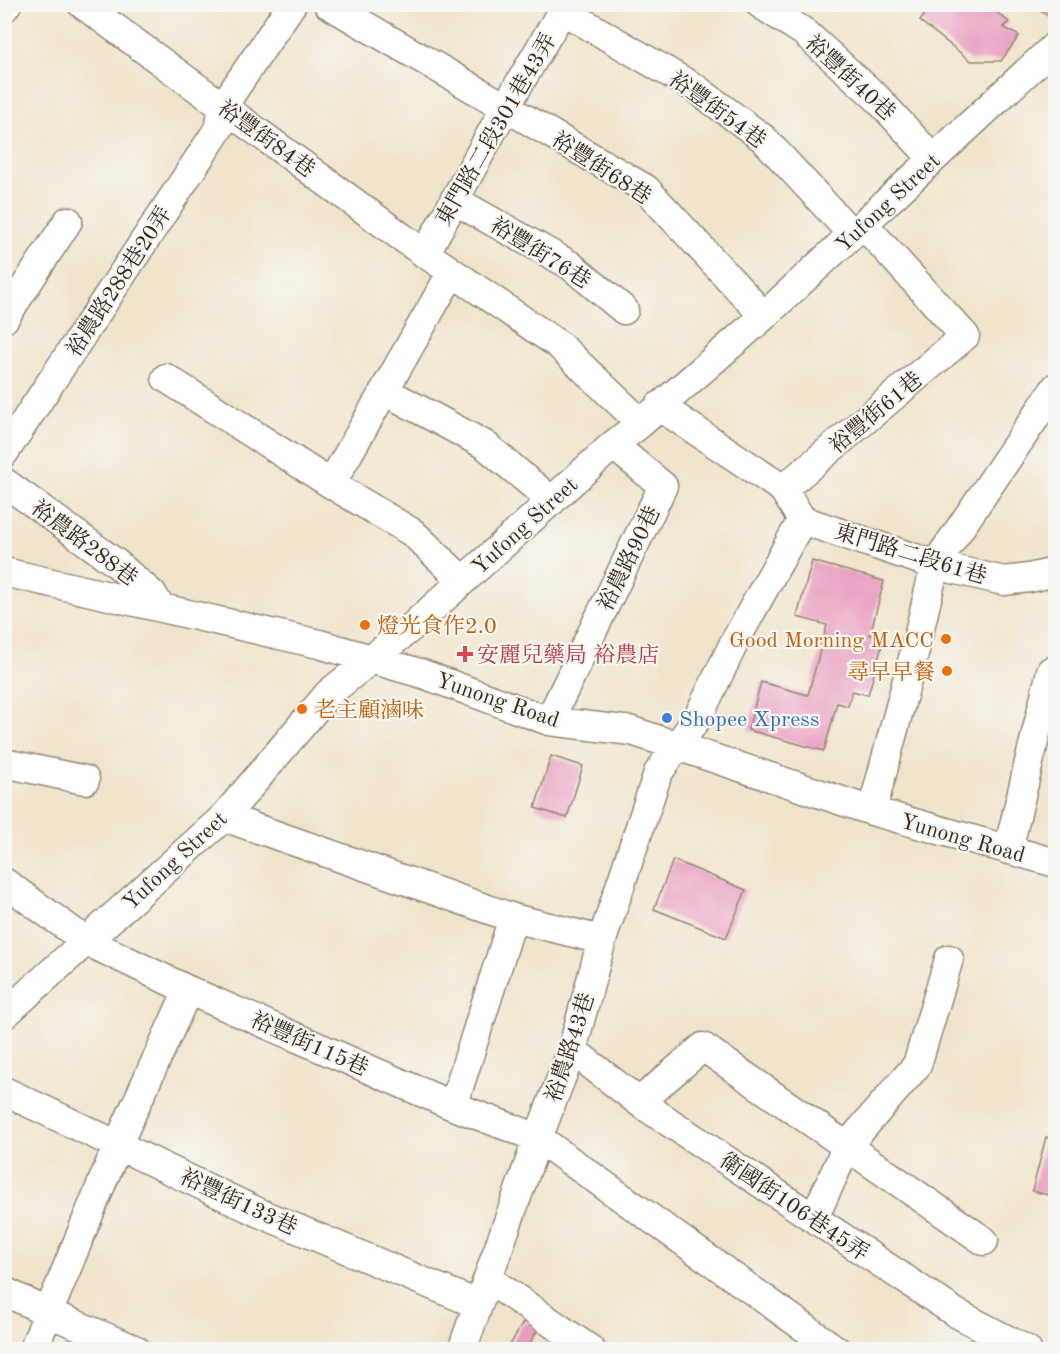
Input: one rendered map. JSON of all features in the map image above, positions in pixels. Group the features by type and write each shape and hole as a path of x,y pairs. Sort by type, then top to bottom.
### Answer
{"street":[{"name":"裕豐街84巷","path":"82,4 425,254 559,345 650,415"},
{"name":"裕農路288巷20弄","path":"4,453 219,128 223,106 292,4"},
{"name":"裕豐街68巷","path":"328,4 646,189 765,316"},
{"name":"裕豐街40巷","path":"760,4 804,32 876,97 933,159"},
{"name":"東門路二段301巷43弄","path":"425,254 564,7"},
{"name":"裕豐街54巷","path":"564,7 695,88 764,138 857,229"},
{"name":"Yufong Street","path":"4,1015 224,817 329,693 414,625 462,579 613,445 765,316 1056,45"},
{"name":"裕豐街76巷","path":"454,200 570,265 624,310"},
{"path":"4,319 68,221"},
{"name":"裕豐街61巷","path":"783,489 965,336 857,229"},
{"path":"331,484 452,272"},
{"path":"166,378 331,484 413,533 462,579"},
{"path":"872,811 935,565 1056,387"},
{"path":"385,391 485,445 552,501"},
{"path":"650,415 783,489 802,520"},
{"name":"裕農路90巷","path":"549,721 663,486 613,445"},
{"name":"裕農路288巷","path":"4,482 116,563 153,595 161,608"},
{"name":"東門路二段61巷","path":"802,520 935,565 1004,581 1056,572"},
{"name":"裕農路43巷","path":"462,1350 572,1050 602,940 658,773 679,747 698,717 735,641 802,520"},
{"name":"Yunong Road","path":"4,572 280,634 423,674 549,721 632,731 872,811 1056,863"},
{"path":"1008,850 1051,671"},
{"path":"4,763 85,780"},
{"path":"224,817 513,918 602,940"},
{"name":"裕豐街115巷","path":"4,882 86,941 188,990 453,1106 538,1138 836,1350"},
{"path":"453,1106 513,918"},
{"path":"814,1218 847,1146 917,1065 949,959"},
{"path":"33,1350 118,1144 188,990"},
{"path":"639,1102 703,1047 984,1241"},
{"name":"衛國街106巷45弄","path":"572,1050 639,1102 956,1312 1027,1350"},
{"name":"裕豐街133巷","path":"4,1091 262,1214 483,1292 591,1350"},
{"path":"4,1292 136,1350"}],"building":[{"path":"932,4 986,4 1009,22 1003,27 1019,36 1001,61 971,61 920,21"},
{"path":"1033,4 1056,4 1056,22"},
{"path":"812,561 884,581 870,635 884,639 868,695 852,691 848,706 837,703 824,751 748,730 761,682 808,695 827,625 797,617"},
{"path":"551,756 583,766 567,818 535,808"},
{"path":"673,860 746,890 726,938 654,909"},
{"path":"1046,1137 1056,1140 1056,1197 1032,1191"},
{"path":"524,1321 538,1329 526,1350 507,1350"}],"place":[{"name":"燈光食作2.0","path":"365,625"},
{"name":"Good Morning MACC","path":"946,639"},
{"name":"安麗兒藥局 裕農店","path":"465,654"},
{"name":"尋早早餐","path":"947,671"},
{"name":"老主顧滷味","path":"302,709"},
{"name":"Shopee Xpress","path":"667,718"}]}
